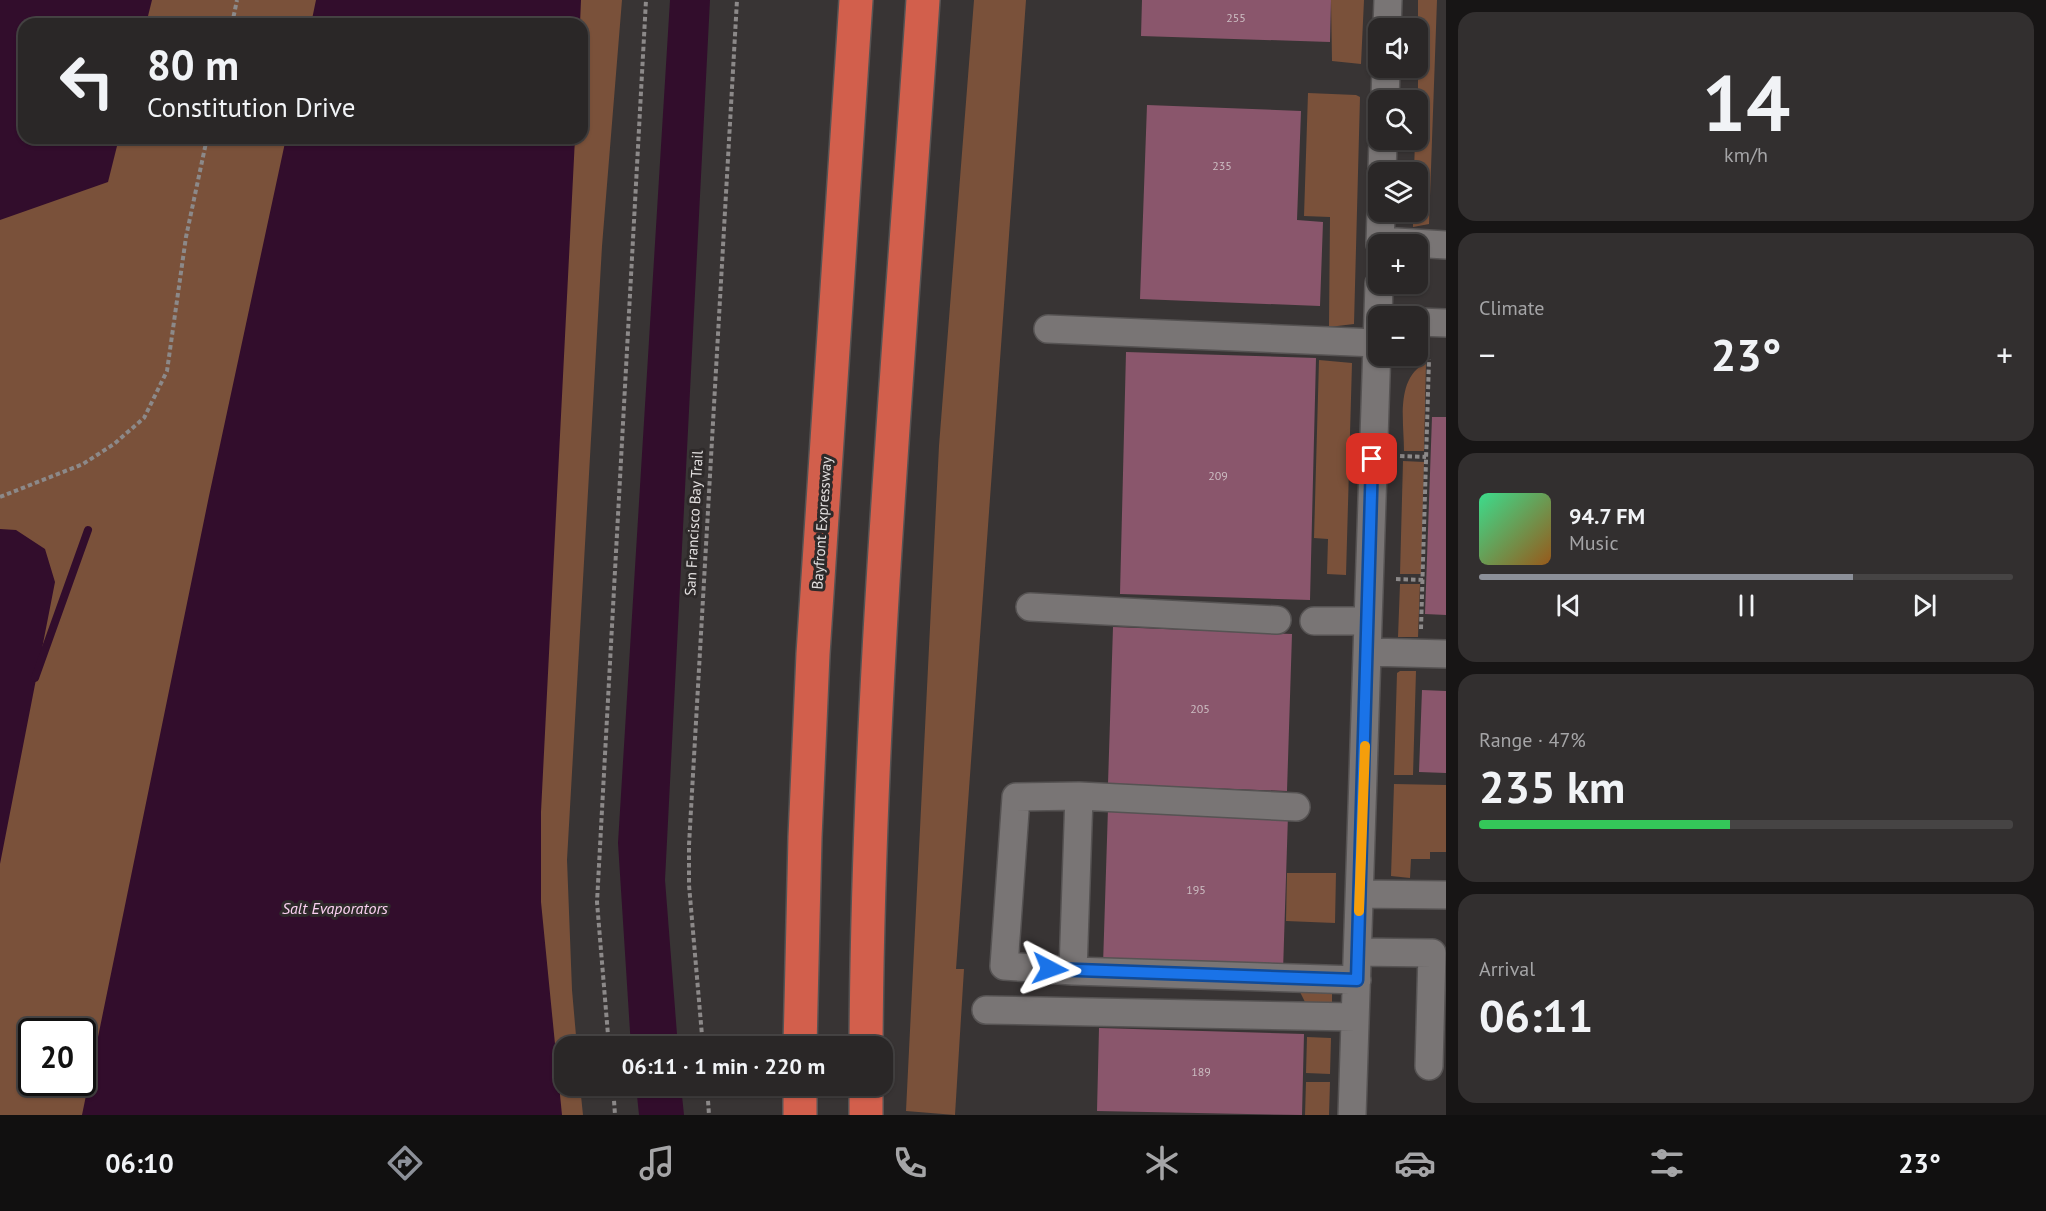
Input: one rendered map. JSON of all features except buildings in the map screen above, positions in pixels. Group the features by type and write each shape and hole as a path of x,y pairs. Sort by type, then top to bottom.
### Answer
{"highway":[{"name":"Bayfront Expressway","path":"800,1036 805,837 813,654 856,0"},
{"path":"866,1036 871,851 885,583 922,0"},
{"path":"800,1096 800,1115"},
{"path":"866,1096 866,1115"}],"street":[{"path":"1387,18 1388,0"},
{"path":"1428,244 1446,245"},
{"path":"1428,322 1446,323"},
{"path":"1048,329 1368,328"},
{"path":"1352,1115 1376,366"},
{"path":"1030,607 1277,620"},
{"path":"1314,621 1367,621"},
{"path":"1368,652 1433,654"},
{"path":"1296,807 1086,796 1016,797 1004,966 1084,972 1357,980"},
{"path":"1084,972 1086,796"},
{"path":"1360,894 1446,895"},
{"path":"1358,952 1432,953 1429,1066"},
{"path":"986,1010 1355,1017"}],"path":[{"path":"233,18 237,0"},
{"path":"608,1036 597,902 646,0"},
{"name":"San Francisco Bay Trail","path":"702,1036 689,885 689,845 737,0"},
{"path":"0,497 83,464 114,444 144,418 167,371 186,237 206,144"},
{"path":"1429,359 1423,580 1433,654"},
{"path":"1399,456 1426,457"},
{"path":"1396,579 1423,580"},
{"path":"614,1096 615,1115"},
{"path":"708,1096 710,1115"}],"shaded area":[{"name":"Salt Evaporators","path":"0,0 622,0 602,246 567,860 576,1036 554,1036 554,1096 581,1096 583,1115 0,1115"},
{"path":"974,0 1026,0 956,969 964,969 955,1115 906,1111 939,446"},
{"path":"1331,0 1364,0 1361,64 1332,61"},
{"path":"1418,0 1437,0 1429,224 1413,227 1413,222 1428,222 1428,162 1414,162 1415,150 1428,150 1428,90 1418,90 1418,78 1428,78 1428,18 1418,18"},
{"path":"1308,93 1360,97 1354,324 1329,327 1330,217 1304,216"},
{"path":"1319,360 1352,363 1346,575 1327,574 1328,539 1314,538"},
{"path":"1426,366 1424,451 1404,451 1403,402 1409,379 1416,370"},
{"path":"1403,461 1424,462 1421,574 1400,574"},
{"path":"1400,584 1420,584 1418,637 1398,637"},
{"path":"1416,671 1413,775 1394,775 1397,673"},
{"path":"1394,784 1446,785 1446,852 1430,852 1430,859 1411,859 1410,878 1391,876"},
{"path":"1287,873 1336,873 1335,923 1286,921"},
{"path":"1300,992 1332,992 1332,1012 1310,1012"},
{"path":"1307,1037 1331,1038 1330,1074 1306,1073"},
{"path":"1306,1082 1330,1082 1329,1115 1305,1115"}],"water":[{"path":"0,0 152,0 148,18 18,18 18,144 118,144 108,182 0,220"},
{"path":"316,0 581,0 580,18 312,18"},
{"path":"670,0 710,0 665,880 677,1036 630,1036 618,843"},
{"name":"Salt Evaporators","path":"285,144 575,144 541,812 541,902 554,1036 554,1096 560,1096 562,1115 82,1115 86,1096 96,1096 96,1047 209,496"},
{"path":"0,529 16,530 45,549 55,582 0,864"},
{"path":"637,1096 682,1096 684,1115 639,1115"}],"waterway":[{"path":"35,678 88,530"}],"slow traffic":[{"path":"1359,911 1365,746"}],"route":[{"path":"1050,969 1094,973 1357,980 1372,459"}]}
